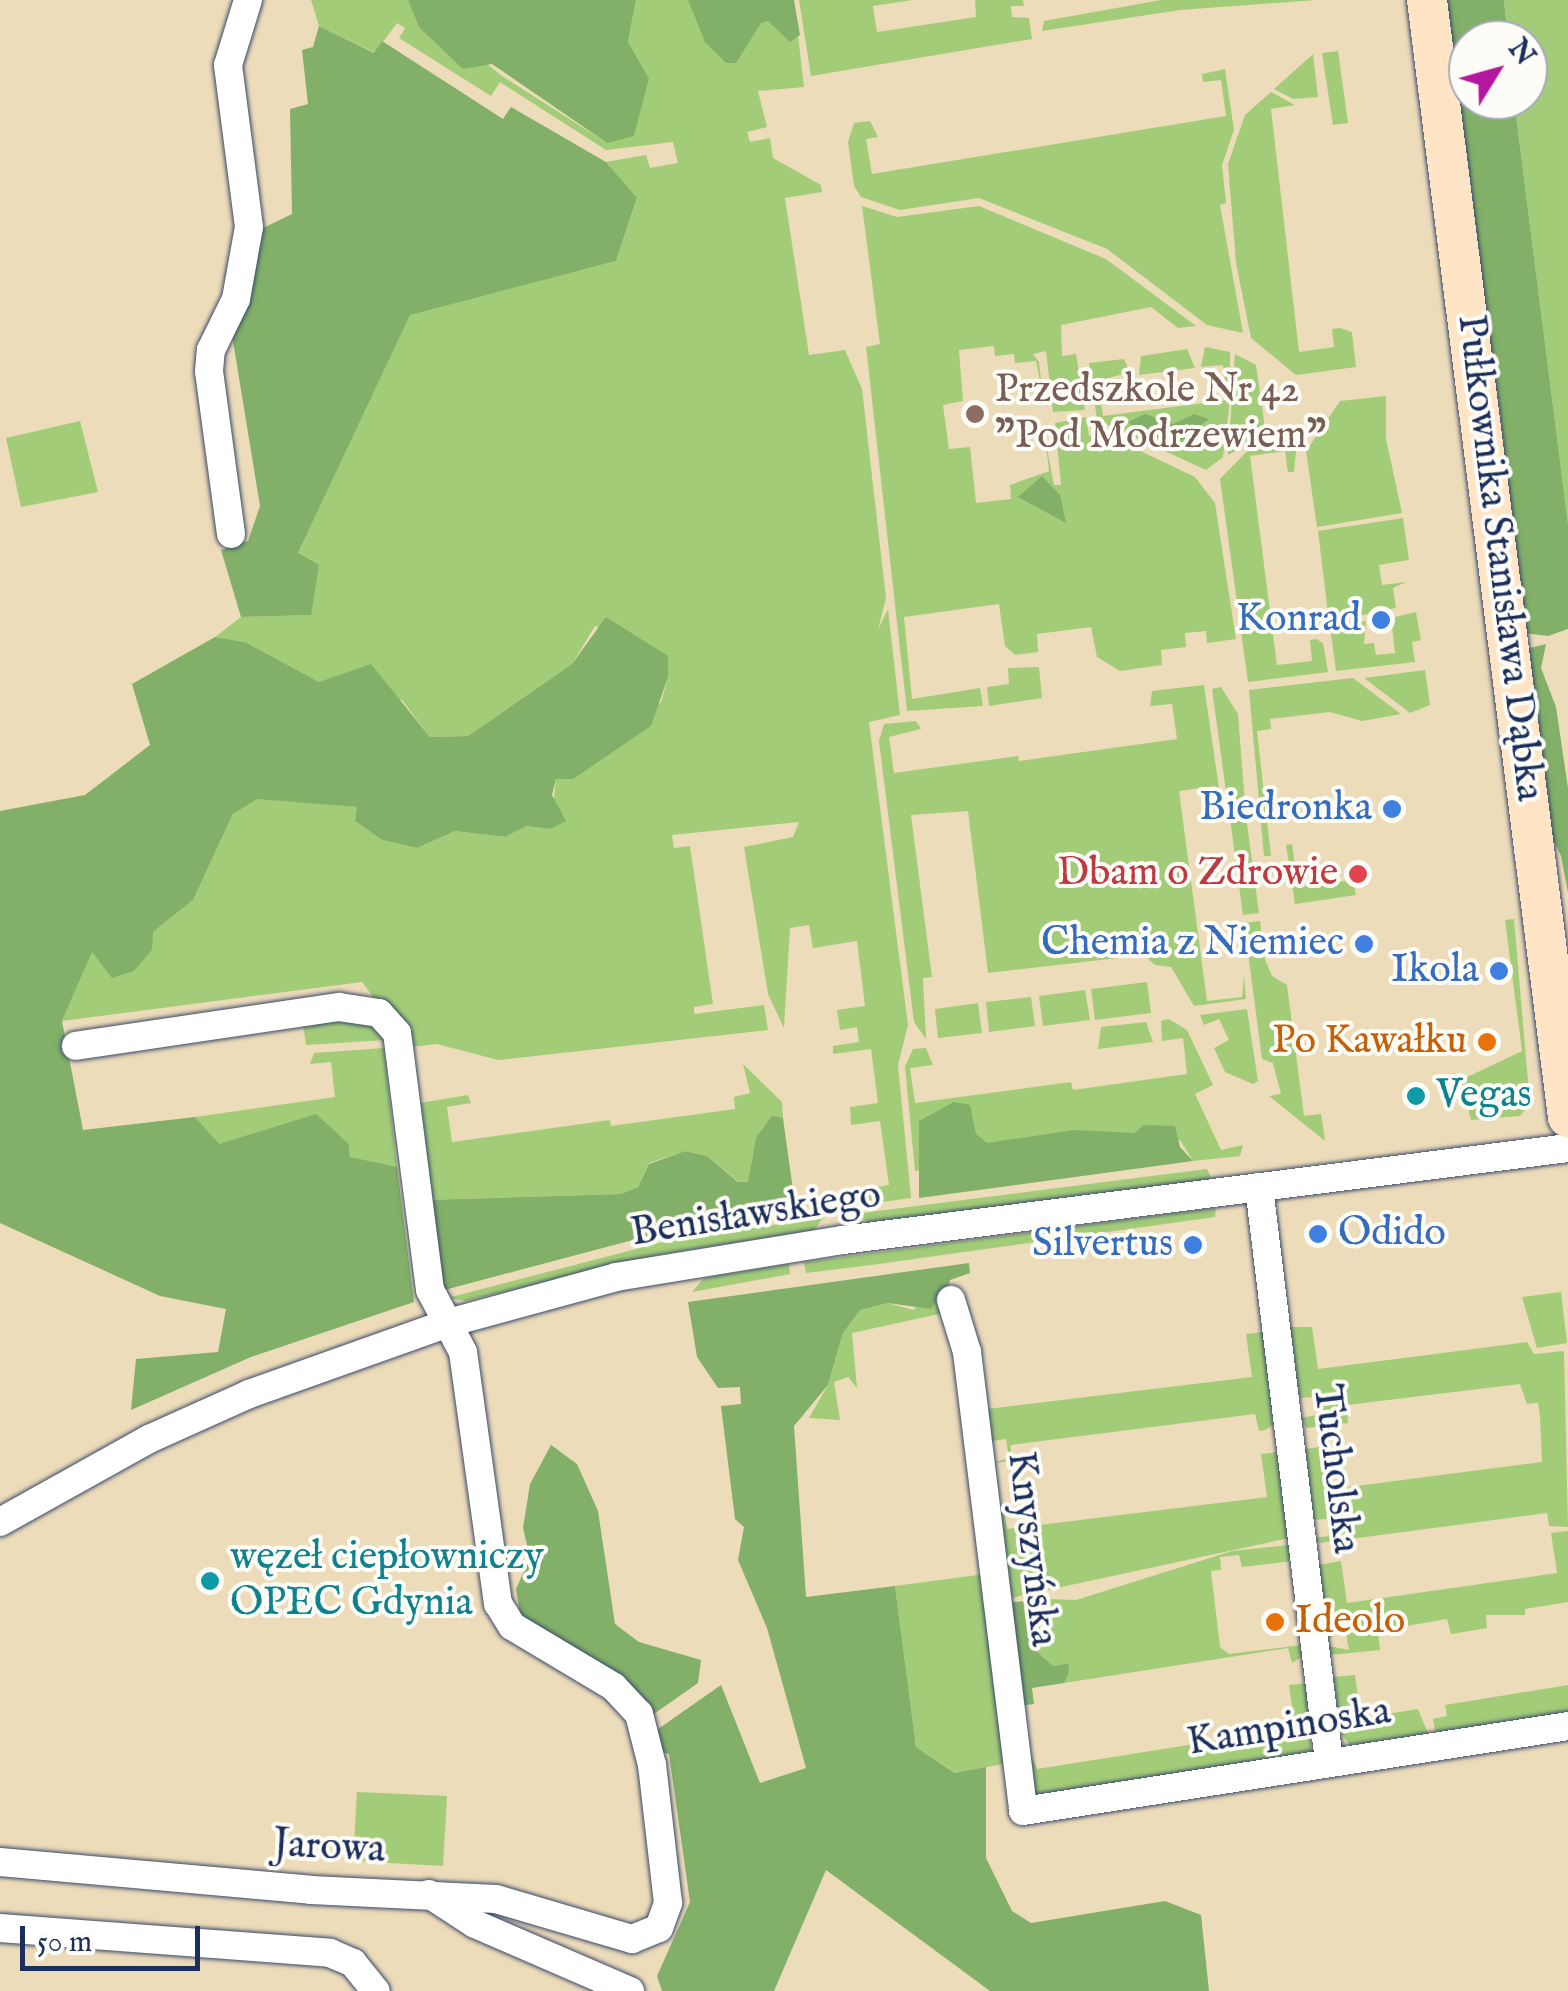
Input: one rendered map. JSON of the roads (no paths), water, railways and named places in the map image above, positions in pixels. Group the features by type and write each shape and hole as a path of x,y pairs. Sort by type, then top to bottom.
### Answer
{"street":[{"path":"231,534 209,371 211,350 236,300 249,227 228,65 248,0"},
{"name":"Pułkownika Stanisława Dąbka","path":"1427,0 1568,1117"},
{"path":"76,1046 339,1006 379,1013 400,1042 430,1290 464,1352 498,1604 512,1626 614,1687 639,1714 668,1902 659,1928 632,1940 508,1902 428,1892"},
{"name":"Benisławskiego","path":"0,1522 197,1416 448,1324 676,1265 1568,1148"},
{"name":"Tucholska","path":"1259,1188 1330,1761"},
{"name":"Knyszyńska","path":"950,1300 967,1352 1023,1811"},
{"name":"Kampinoska","path":"1023,1811 1568,1726"},
{"name":"Jarowa","path":"0,1862 311,1890 428,1892 475,1924 630,1991"},
{"path":"0,1928 330,1953 353,1963 376,1991"}],"place":[{"name":"Przedszkole Nr 42 \"Pod Modrzewiem\"","path":"975,414"},
{"name":"Konrad","path":"1381,620"},
{"name":"Biedronka","path":"1392,809"},
{"name":"Dbam o Zdrowie","path":"1358,874"},
{"name":"Chemia z Niemiec","path":"1364,944"},
{"name":"Ikola","path":"1499,971"},
{"name":"Po Kawałku","path":"1487,1042"},
{"name":"Vegas","path":"1416,1096"},
{"name":"Odido","path":"1318,1234"},
{"name":"Silvertus","path":"1193,1245"},
{"name":"węzeł ciepłowniczy OPEC Gdynia","path":"210,1581"},
{"name":"Ideolo","path":"1275,1622"}]}
